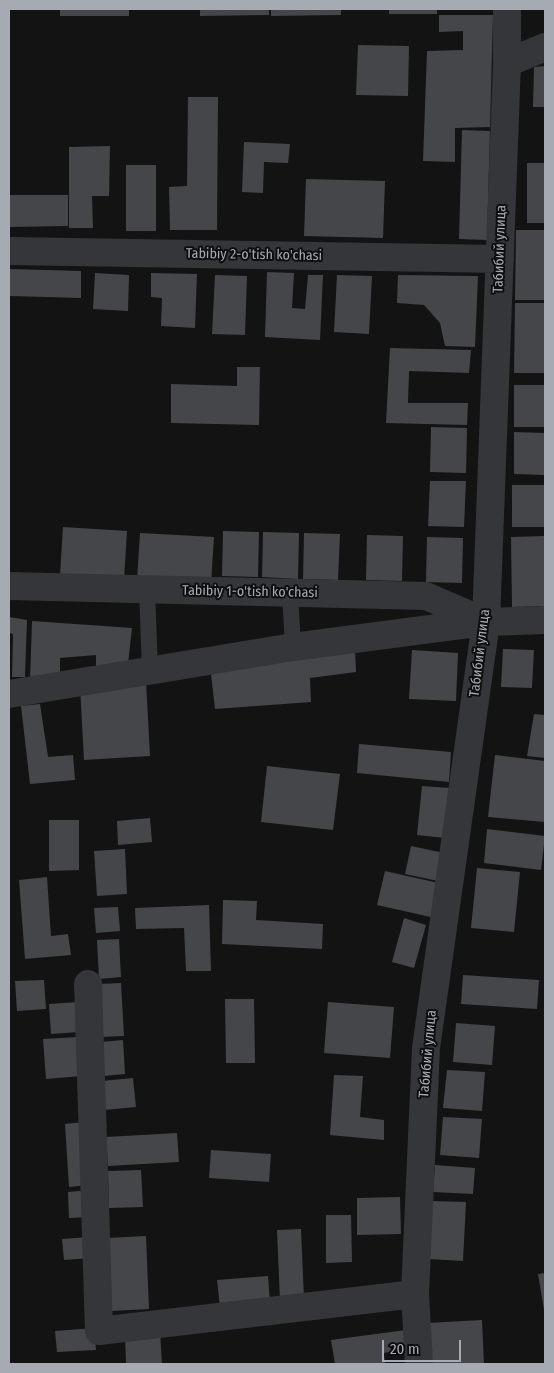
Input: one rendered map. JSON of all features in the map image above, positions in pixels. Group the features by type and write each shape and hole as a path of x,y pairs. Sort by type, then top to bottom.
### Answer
{"street":[{"name":"Табибий улица","path":"419,1364 415,1294 426,1048 486,622 507,63 507,9"},
{"path":"507,63 545,47"},
{"name":"Tabibiy 2-o'tish ko'chasi","path":"9,251 500,259"},
{"name":"Tabibiy 1-o'tish ko'chasi","path":"9,586 426,596 486,622"},
{"name":"Tabibiy 1-o'tish ko'chasi","path":"9,694 293,647 486,622 545,620"},
{"path":"88,984 99,1331 415,1294"}],"lane":[{"path":"147,589 150,671"},
{"path":"290,593 293,647"}],"building":[{"path":"60,9 129,9 129,16 60,16"},
{"path":"200,9 269,9 269,15 200,16"},
{"path":"271,9 341,9 341,15 271,16"},
{"path":"389,9 437,9 437,14 389,14"},
{"path":"439,15 493,15 490,127 455,128 455,162 423,161 427,51 463,50 463,31 439,32"},
{"path":"358,45 409,46 408,96 356,95"},
{"path":"545,66 545,107 533,107 534,67"},
{"path":"188,97 218,97 217,230 170,230 169,187 187,186"},
{"path":"462,130 490,131 487,240 459,239"},
{"path":"244,142 290,144 288,163 264,162 263,193 242,192"},
{"path":"110,146 109,196 92,196 93,228 69,228 69,147"},
{"path":"527,163 545,163 545,223 527,223"},
{"path":"126,165 156,165 156,231 126,231"},
{"path":"306,179 385,181 383,238 304,236"},
{"path":"9,195 68,195 68,226 9,227"},
{"path":"516,230 545,230 545,300 515,300"},
{"path":"10,269 81,271 81,298 10,296"},
{"path":"267,272 294,273 292,308 305,309 308,275 323,275 320,340 265,337"},
{"path":"95,273 129,275 128,311 93,309"},
{"path":"151,273 197,274 195,328 161,326 162,298 151,297"},
{"path":"215,275 247,276 245,335 212,334"},
{"path":"337,275 372,276 369,334 334,332"},
{"path":"398,275 478,276 475,347 445,346 440,323 424,305 397,303"},
{"path":"515,303 545,303 545,373 514,373"},
{"path":"390,348 471,350 469,373 409,371 408,403 468,403 467,425 386,423"},
{"path":"237,367 260,367 259,425 171,423 171,384 237,386"},
{"path":"514,385 545,385 545,427 514,427"},
{"path":"431,427 467,428 466,473 430,472"},
{"path":"514,432 545,433 545,475 514,474"},
{"path":"430,481 466,481 464,527 428,526"},
{"path":"512,485 545,485 545,527 512,527"},
{"path":"63,527 127,531 124,579 60,575"},
{"path":"223,531 259,532 258,577 222,576"},
{"path":"263,532 299,533 298,579 262,577"},
{"path":"140,533 214,537 211,584 137,580"},
{"path":"304,533 340,534 338,580 303,579"},
{"path":"367,535 403,536 402,581 366,580"},
{"path":"545,536 545,606 512,607 511,537"},
{"path":"427,537 463,538 462,583 426,582"},
{"path":"9,617 27,620 25,677 12,677 13,634 9,633"},
{"path":"32,621 132,628 128,664 96,668 96,655 60,658 60,679 30,680"},
{"path":"503,649 534,650 532,688 501,687"},
{"path":"355,650 356,672 310,678 311,702 215,709 210,665"},
{"path":"412,650 458,653 456,701 409,699"},
{"path":"146,681 150,756 84,760 80,686"},
{"path":"40,704 48,757 73,755 75,780 30,784 21,706"},
{"path":"534,714 545,715 545,758 527,756"},
{"path":"359,744 451,752 449,782 357,773"},
{"path":"495,755 545,761 545,822 488,817"},
{"path":"267,766 340,774 333,830 261,822"},
{"path":"422,786 450,788 445,838 417,835"},
{"path":"150,818 152,842 118,845 117,821"},
{"path":"49,820 79,820 79,870 49,871"},
{"path":"487,829 545,836 541,870 484,863"},
{"path":"411,846 449,854 443,882 405,874"},
{"path":"125,849 127,894 97,896 94,851"},
{"path":"477,868 520,872 514,932 471,928"},
{"path":"385,871 443,884 435,918 377,905"},
{"path":"47,877 51,936 68,934 71,955 25,959 19,880"},
{"path":"223,900 257,901 256,920 323,924 322,949 222,944"},
{"path":"209,905 211,971 186,971 184,928 136,929 135,908"},
{"path":"118,907 120,931 96,933 94,908"},
{"path":"404,918 426,925 414,968 392,962"},
{"path":"119,939 121,977 99,979 97,940"},
{"path":"463,975 539,980 537,1009 461,1004"},
{"path":"44,980 46,1009 17,1011 15,981"},
{"path":"121,983 124,1036 101,1037 98,984"},
{"path":"225,999 254,999 255,1063 226,1063"},
{"path":"78,1002 80,1032 51,1034 49,1004"},
{"path":"328,1002 394,1007 390,1058 324,1053"},
{"path":"456,1023 495,1026 492,1065 453,1062"},
{"path":"78,1037 81,1076 46,1079 43,1039"},
{"path":"123,1040 125,1074 103,1076 100,1042"},
{"path":"447,1070 485,1072 482,1111 443,1108"},
{"path":"334,1075 363,1076 360,1117 384,1120 384,1140 330,1135"},
{"path":"133,1078 136,1107 104,1110 102,1081"},
{"path":"443,1117 482,1119 479,1158 440,1155"},
{"path":"84,1122 88,1185 69,1187 65,1124"},
{"path":"177,1133 179,1162 108,1166 106,1137"},
{"path":"211,1150 271,1154 269,1182 209,1178"},
{"path":"435,1165 475,1168 473,1194 433,1192"},
{"path":"141,1170 143,1207 109,1208 108,1171"},
{"path":"89,1190 90,1217 69,1218 68,1192"},
{"path":"400,1197 401,1234 357,1235 357,1198"},
{"path":"431,1201 466,1202 463,1261 429,1259"},
{"path":"326,1215 351,1215 352,1262 326,1263"},
{"path":"301,1229 304,1299 280,1301 277,1230"},
{"path":"146,1236 149,1309 111,1311 107,1238"},
{"path":"90,1237 91,1258 64,1260 62,1239"},
{"path":"545,1273 545,1310 544,1310 538,1274"},
{"path":"268,1276 270,1302 220,1307 217,1280"},
{"path":"482,1320 484,1364 429,1364 427,1323"},
{"path":"94,1328 96,1350 57,1352 55,1331"},
{"path":"406,1330 408,1349 384,1353 385,1364 335,1364 331,1340"},
{"path":"160,1331 162,1364 126,1364 125,1333"}]}
